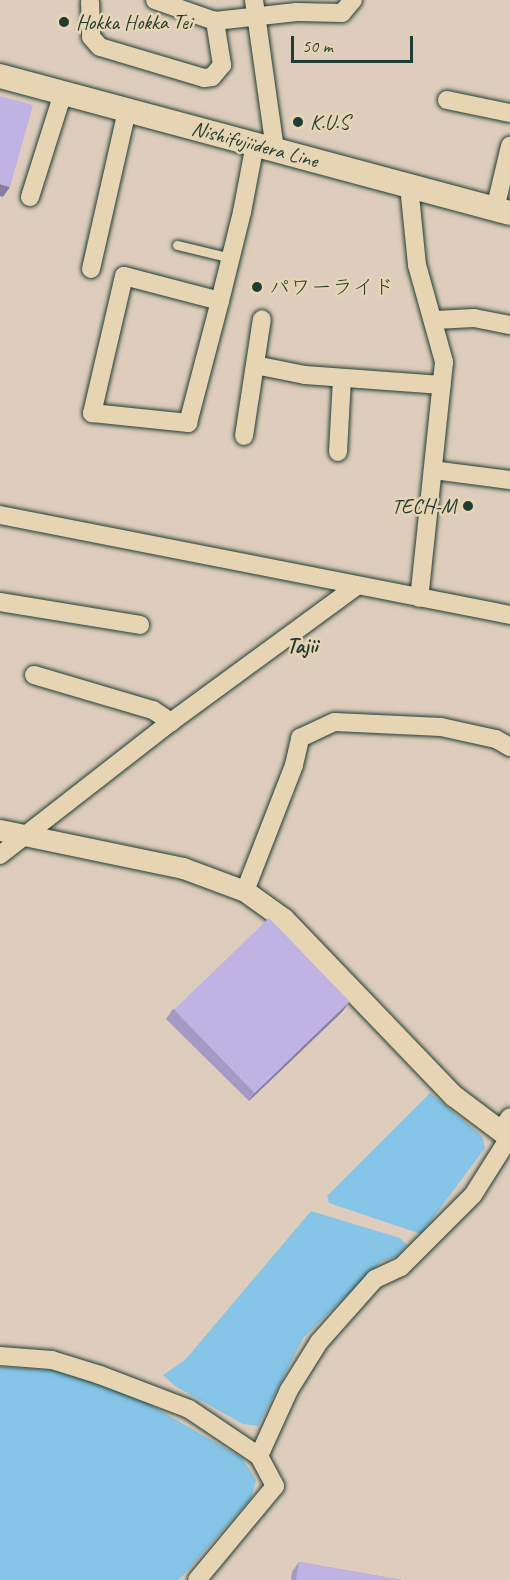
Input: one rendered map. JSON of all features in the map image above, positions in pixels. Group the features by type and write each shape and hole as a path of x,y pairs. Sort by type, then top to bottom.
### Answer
{"main road":[{"name":"Nishifujiidera Line","path":"0,76 502,211"}],"street":[{"path":"155,0 215,21 255,8 342,13 353,0"},
{"path":"91,1 91,37 100,47 204,78 212,77 222,65 215,21"},
{"path":"220,301 124,276 92,413 188,423 220,301 231,258 265,146 255,8"},
{"path":"30,197 63,93"},
{"path":"447,100 510,113"},
{"path":"91,270 127,110"},
{"path":"502,211 510,146"},
{"path":"409,186 417,264 435,320 444,362 419,598"},
{"path":"435,320 474,318 510,325"},
{"path":"244,436 262,319"},
{"path":"255,365 342,378 442,385"},
{"path":"338,452 342,378"},
{"path":"434,470 510,480"},
{"path":"0,515 510,615"},
{"path":"0,855 171,722 357,586"},
{"path":"0,602 140,625"},
{"path":"34,675 153,710 171,722"},
{"path":"245,891 294,765 300,738 334,722 358,723 441,727 496,739 510,747"},
{"path":"0,830 183,868 245,891 284,919 454,1096 507,1131 473,1195 401,1267 375,1279 319,1342 288,1390 259,1456"},
{"path":"0,1356 52,1360 100,1375 189,1409 259,1456 274,1486 197,1580"}],"lane":[{"path":"177,244 231,258"}],"water":[{"path":"430,1093 482,1136 485,1148 421,1234 329,1203 327,1196"},
{"path":"311,1211 400,1238 407,1245 395,1257 382,1261 304,1337 258,1426 243,1424 175,1386 163,1375 185,1360"},
{"path":"0,1367 62,1371 142,1400 242,1458 256,1480 251,1498 179,1580 0,1580"}],"building":[{"path":"0,96 33,105 10,187 0,184"},
{"path":"269,918 350,1001 255,1093 174,1010"},
{"path":"299,1562 402,1580 296,1580"}],"place":[{"name":"Hokka Hokka Tei","path":"64,22"},
{"name":"K.U.S","path":"298,122"},
{"name":"パワーライド","path":"257,287"},
{"name":"TECH-M","path":"468,506"}],"district":[{"name":"Tajii","path":"302,647"}]}
